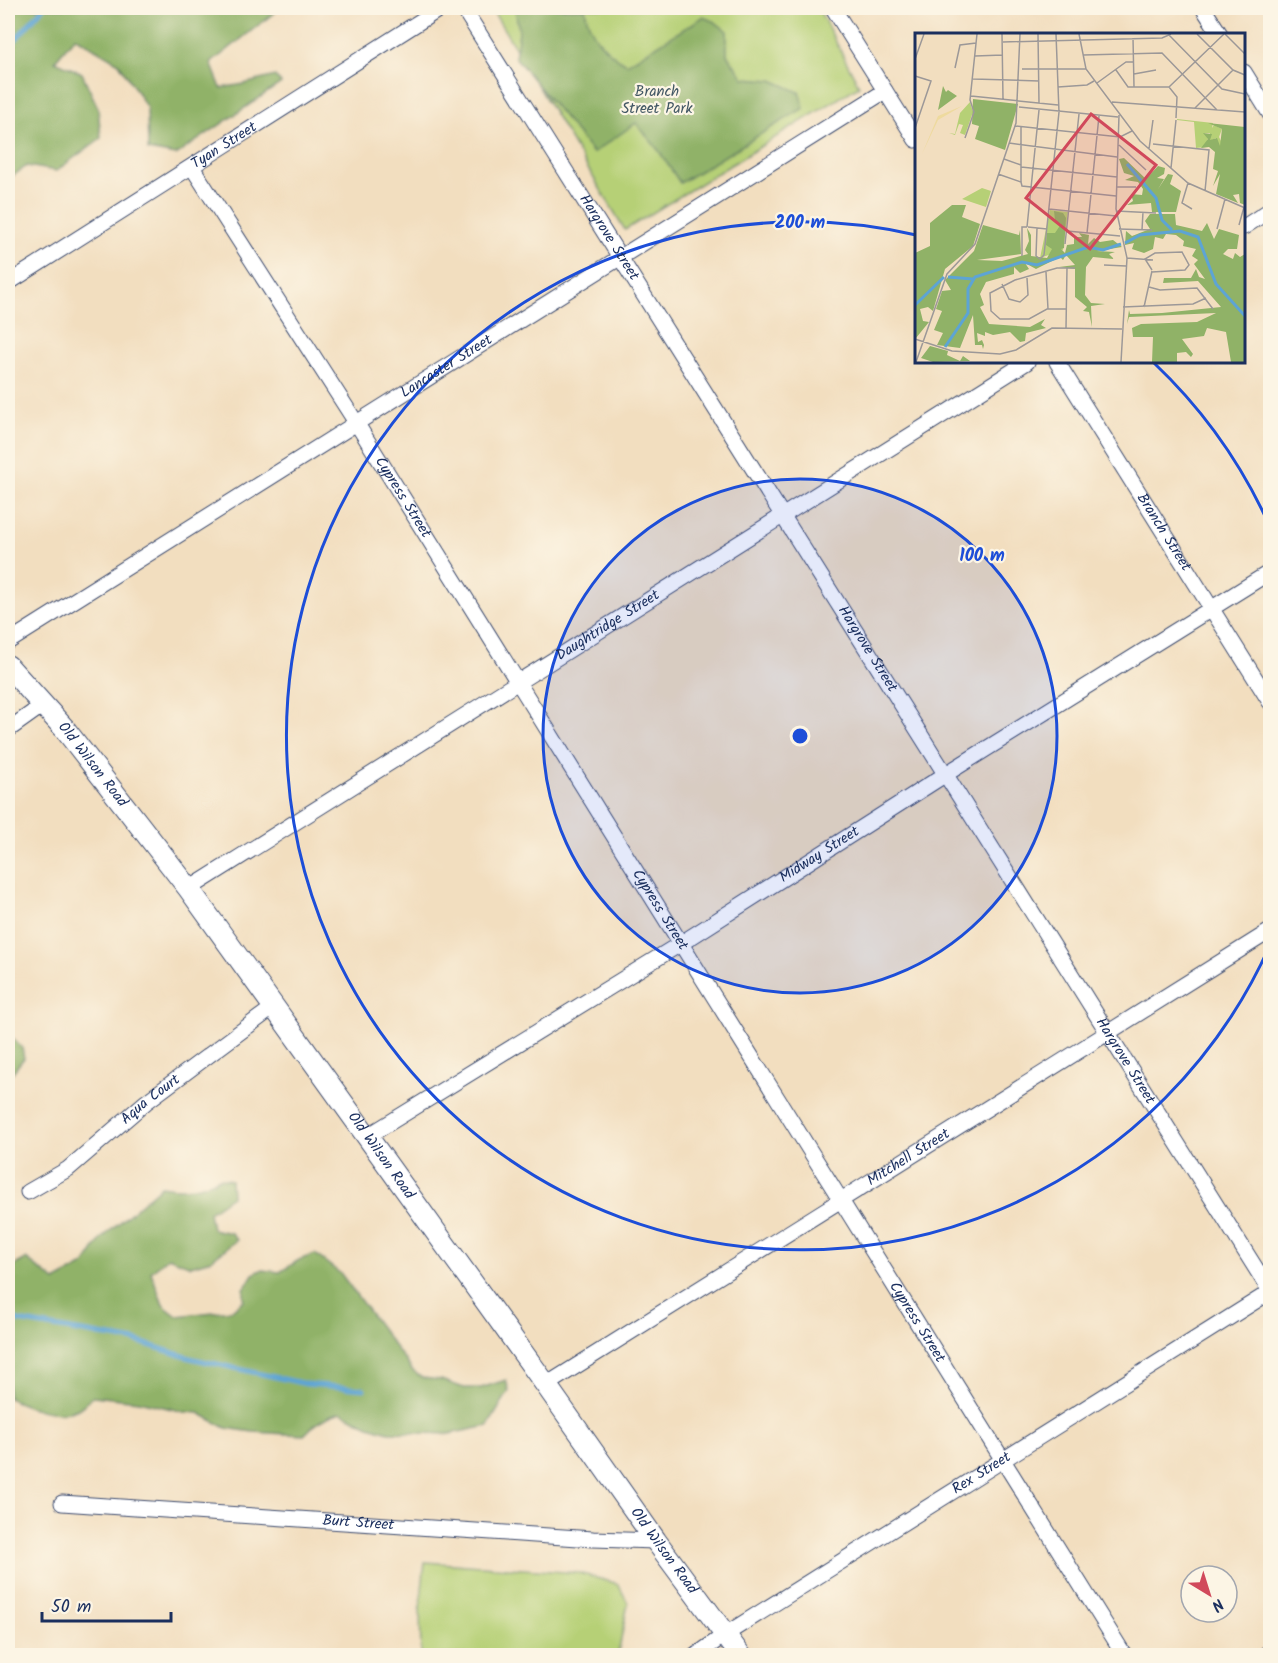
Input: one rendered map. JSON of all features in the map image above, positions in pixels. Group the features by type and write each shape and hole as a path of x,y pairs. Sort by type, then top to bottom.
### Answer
{"street":[{"name":"Tyan Street","path":"8,284 441,8"},
{"name":"Hargrove Street","path":"463,8 622,257 1270,1291"},
{"path":"833,8 915,138"},
{"path":"1203,8 1219,33"},
{"path":"1245,74 1270,114"},
{"name":"Lancaster Street","path":"8,642 885,92"},
{"name":"Cypress Street","path":"192,166 357,424 1125,1656"},
{"path":"1245,226 1270,210"},
{"name":"Daughtridge Street","path":"189,889 1025,363"},
{"name":"Branch Street","path":"1058,363 1270,702"},
{"name":"Midway Street","path":"368,1136 680,944 946,774 1270,572"},
{"name":"Old Wilson Road","path":"8,666 93,765 189,889 656,1541 741,1656"},
{"path":"8,730 43,705"},
{"name":"Mitchell Street","path":"546,1385 1270,931"},
{"name":"Aqua Court","path":"28,1192 68,1169 146,1102 275,1006"},
{"name":"Rex Street","path":"695,1656 726,1634 1270,1291"},
{"name":"Burt Street","path":"62,1503 656,1541"},
{"path":"1264,1656 1270,1651"}],"green space":[{"path":"8,8 280,8 211,63 221,88 275,76 281,83 176,155 148,150 147,108 119,63 75,37 55,61 82,73 98,108 101,138 56,171 27,166 8,179"},
{"name":"Branch Street Park","path":"491,8 818,8 859,86 625,230"},
{"path":"515,8 585,8 590,26 599,41 627,64 703,17 727,31 727,55 744,78 772,80 799,92 804,108 680,183 659,151 636,123 593,153 515,57 519,32"},
{"path":"8,1034 22,1048 24,1058 8,1078"},
{"path":"220,1178 231,1180 232,1196 209,1212 212,1229 231,1233 237,1240 211,1260 191,1266 168,1257 151,1272 163,1305 177,1316 232,1310 244,1300 244,1289 253,1274 261,1270 280,1272 299,1260 315,1254 341,1274 412,1370 422,1378 441,1380 464,1388 481,1388 506,1380 509,1391 488,1426 449,1434 389,1432 369,1426 341,1412 321,1421 304,1435 226,1428 199,1413 184,1412 139,1401 93,1396 78,1409 61,1413 33,1408 8,1398 8,1269 26,1259 55,1281 84,1265 101,1239 161,1186 192,1187"},
{"path":"425,1562 579,1573 618,1584 628,1603 618,1655 421,1655 420,1608"}],"waterway":[{"path":"8,48 43,8"},
{"path":"8,1315 18,1321 136,1341 190,1358 306,1384 364,1389"}]}
